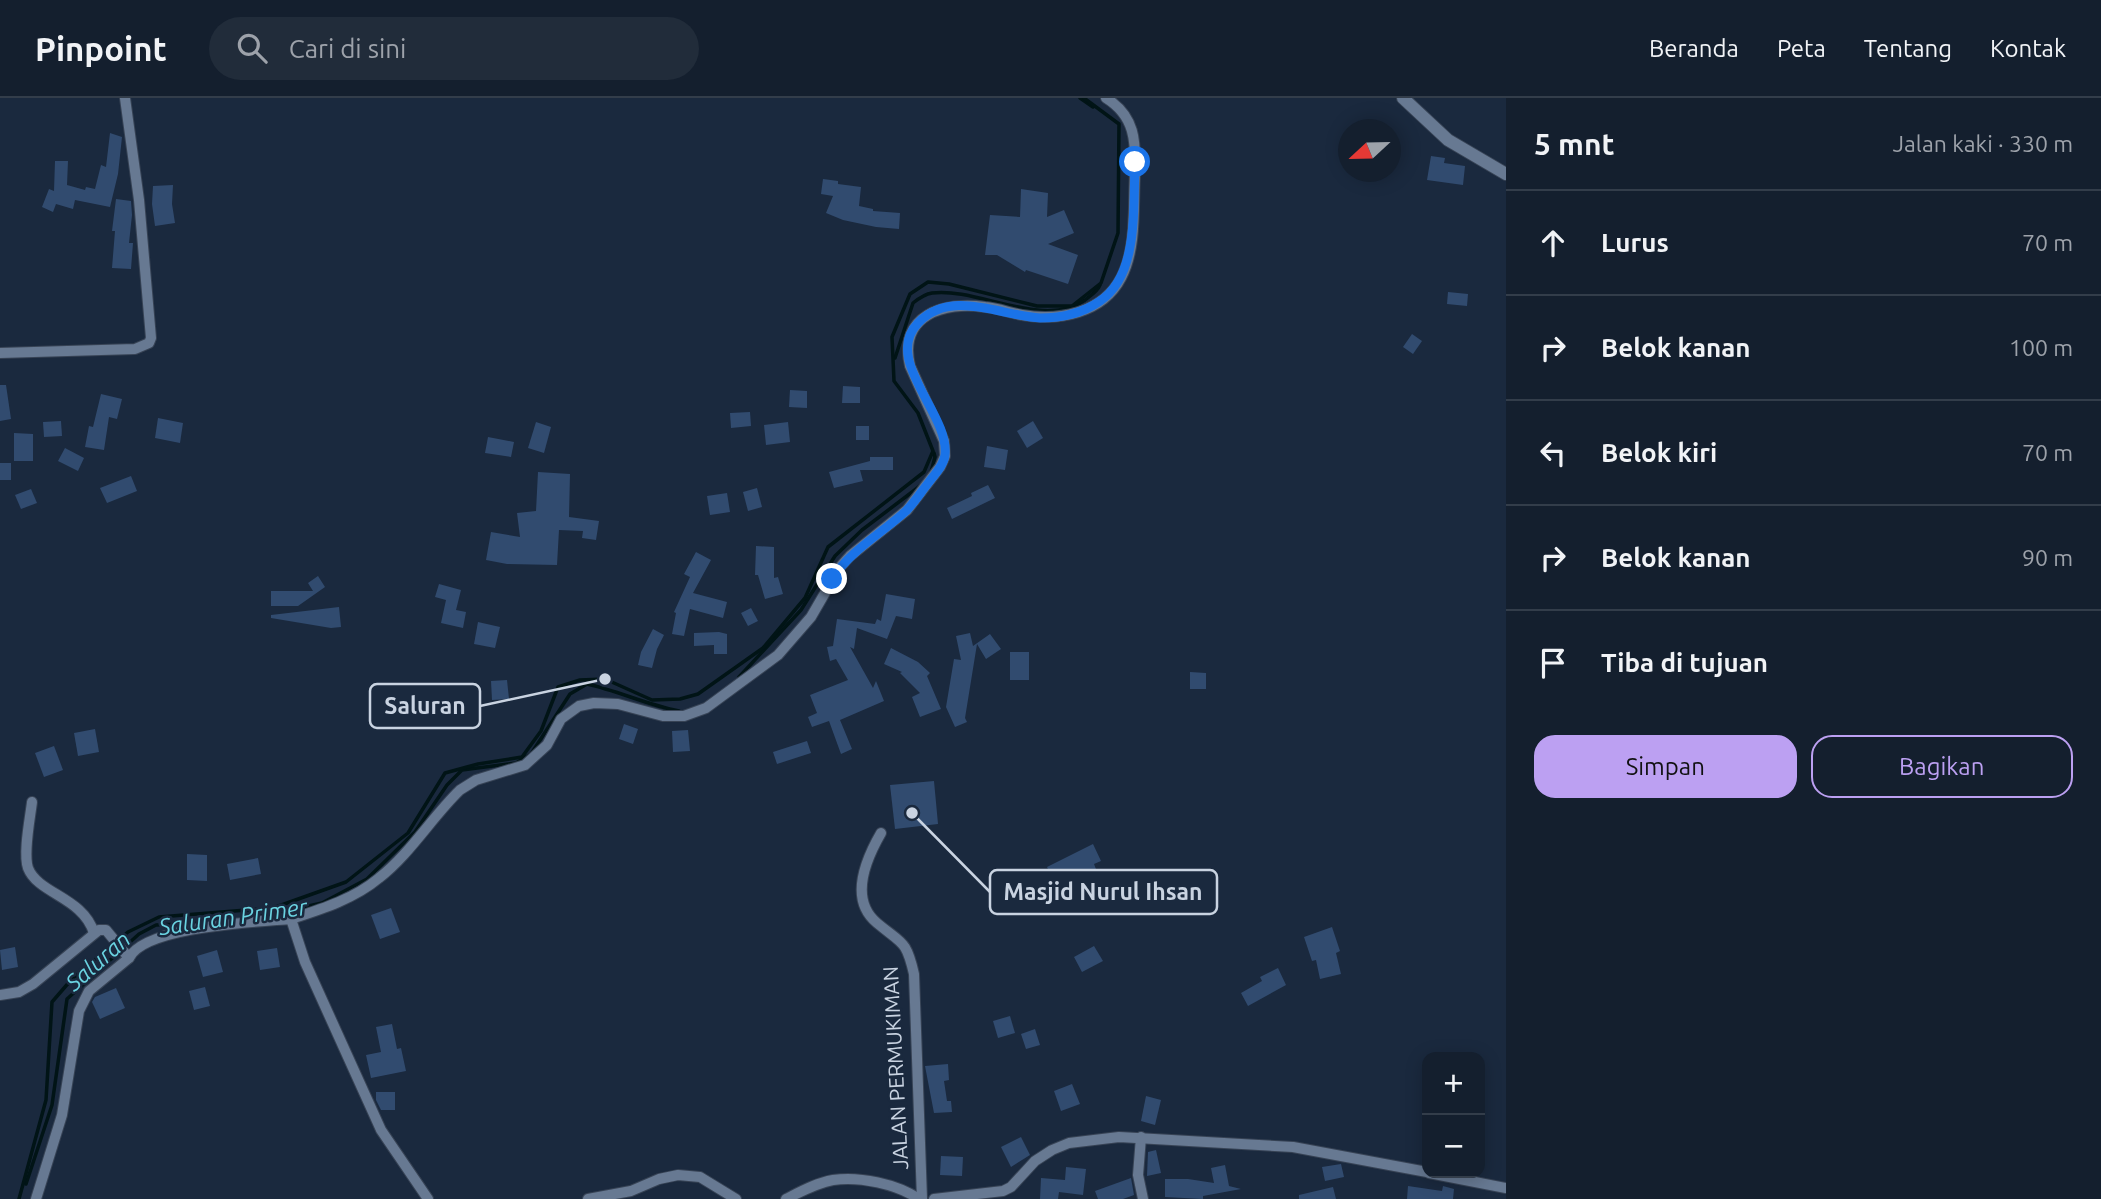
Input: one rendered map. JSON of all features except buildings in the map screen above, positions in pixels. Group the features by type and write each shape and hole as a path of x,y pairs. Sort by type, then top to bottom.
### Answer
{"street":[{"path":"0,353 135,349 149,343 151,338 139,200 125,98"},
{"path":"36,1199 61,1115 79,1011 89,991 127,955 148,942 184,930 291,919 362,891 381,877 460,790 476,780 525,765 547,745 561,719 579,706 594,703 618,704 663,716 692,714 737,687 796,637 840,567 907,510 945,457 944,441 907,355 910,334 920,321 937,310 962,306 986,306 1040,318 1060,317 1095,305 1107,296 1121,278 1129,252 1132,221 1135,162 1133,133 1124,112 1106,98"},
{"path":"1403,98 1448,140 1506,174"},
{"path":"32,802 26,860 29,870 35,880 83,912 94,933"},
{"name":"JALAN PERMUKIMAN","path":"881,832 871,850 860,885 867,912 875,922 896,936 909,952 915,974 920,1199"},
{"path":"291,919 305,962 381,1130 428,1199"},
{"path":"0,995 19,992 33,984 94,933 106,930 127,955"},
{"path":"934,1199 1003,1191 1011,1187 1035,1161 1069,1143 1141,1137 1293,1147 1422,1171"},
{"path":"1141,1137 1138,1175 1143,1199"},
{"path":"588,1199 631,1191 659,1179 678,1175 699,1177 736,1199"},
{"path":"1457,1178 1506,1188"},
{"path":"786,1199 832,1180 855,1180 881,1184 920,1199"}],"waterway":[{"name":"Saluran","path":"1080,98 1093,107"},
{"name":"Saluran","path":"19,1199 46,1100 52,1002 71,980 128,932 159,917 273,908 346,882 408,833 445,773 522,757 541,731 558,687 580,680 605,679 652,700 680,699 698,694 763,648 805,598 828,547 924,472 933,451 918,413 894,381 892,337 910,294 928,282 949,284 1037,306 1072,306 1101,283 1118,233 1119,124 1084,98"},
{"name":"Saluran Primer","path":"895,358 913,303 927,294 950,293 1010,306 1050,311 1069,308 1085,300 1096,292 1100,285"},
{"name":"Saluran Primer","path":"931,472 934,453"},
{"name":"Saluran Primer","path":"739,677 801,610 835,556 862,530 920,486"},
{"name":"Saluran","path":"259,917 322,903 367,879 415,832 447,785 462,770 516,763 531,754 570,694 587,684 679,711"},
{"name":"Saluran Primer","path":"26,1184 52,1105 67,999 139,934 156,925 202,923"}],"place":[{"name":"Saluran","path":"605,679"},
{"name":"Masjid Nurul Ihsan","path":"912,813"}],"route":[{"path":"832,579 850,556 907,510 945,457 944,441 907,355 910,334 915,327 926,316 949,307 986,306 1040,318 1060,317 1080,312 1107,296 1121,278 1129,252 1135,162"}]}
